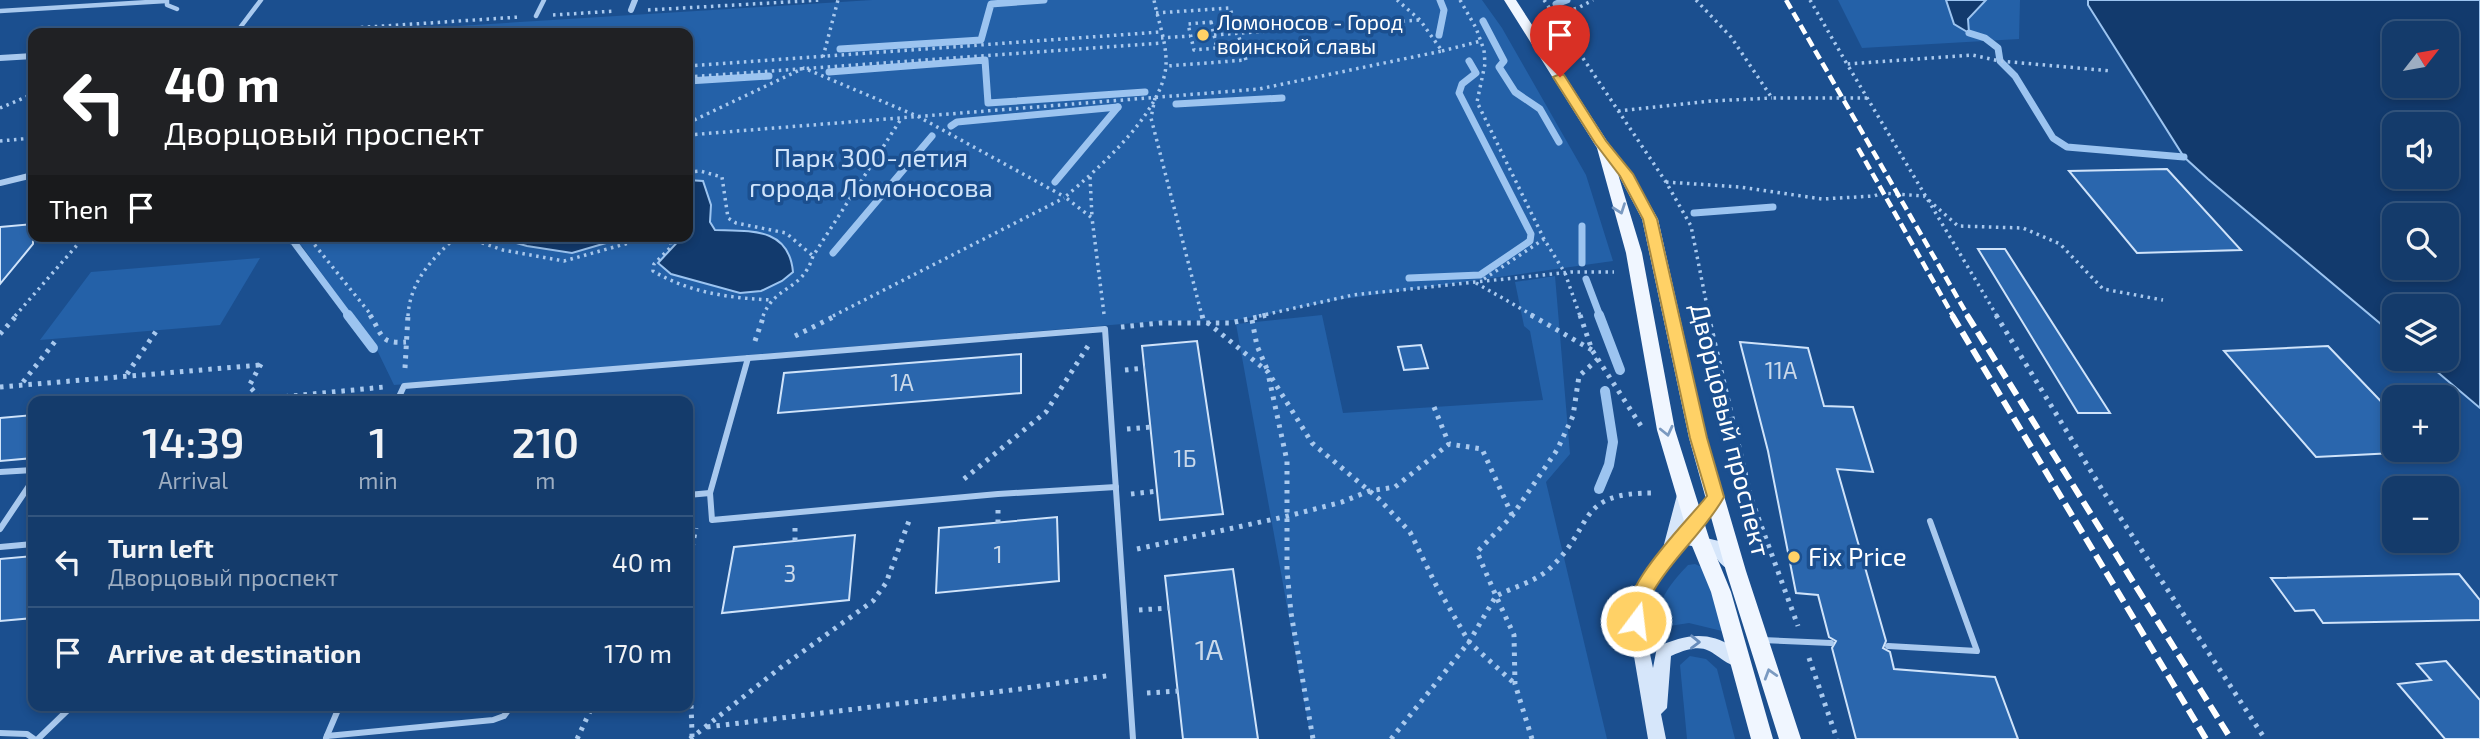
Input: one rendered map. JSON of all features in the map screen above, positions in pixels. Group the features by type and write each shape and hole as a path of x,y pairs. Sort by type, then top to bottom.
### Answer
{"main road":[{"name":"Дворцовый проспект","path":"1510,0 1601,143 1626,174 1650,219 1699,438 1736,570 1790,739"},
{"name":"Дворцовый проспект","path":"1601,143 1634,253 1666,429 1697,533 1721,592 1762,739"},
{"path":"1657,736 1636,621 1638,603 1644,589 1671,549 1685,495"},
{"path":"1671,549 1697,533 1716,497"},
{"path":"1697,533 1720,550 1736,570"},
{"path":"1657,736 1663,652 1684,641 1697,641 1727,650 1741,662"}],"street":[{"path":"631,10 635,0"},
{"path":"0,58 28,57"},
{"path":"0,183 28,177"}],"lane":[{"path":"240,28 261,0"},
{"path":"536,16 544,0"},
{"path":"0,11 166,1 167,5 177,9"},
{"path":"399,396 404,386 1105,329 1133,739"},
{"path":"748,358 710,493 712,520 936,502 998,494 1116,487"},
{"path":"0,472 28,470"},
{"path":"0,529 28,487"},
{"path":"693,495 710,493"},
{"path":"1888,646 1978,651 1930,520"},
{"path":"0,547 28,544"},
{"path":"1759,640 1831,643"},
{"path":"0,733 27,734 36,739 66,711"},
{"path":"337,711 326,738 493,720 504,716 508,711"}],"path":[{"path":"823,57 838,0"},
{"path":"789,339 1065,197 1090,177 1148,111 1167,66 1154,0"},
{"path":"1396,0 1420,20 1442,51"},
{"path":"1460,0 1481,41 1485,58 1482,77 1476,87 1477,102 1544,239 1564,273 1592,350 1642,427"},
{"path":"1544,0 1666,182 1691,226 1719,370 1751,498 1837,739"},
{"path":"1553,13 1578,8 1593,0"},
{"path":"1696,0 1731,37 1772,98"},
{"path":"1810,0 2103,491 2265,739"},
{"path":"1156,13 1230,8 1246,60 1167,66"},
{"path":"1214,35 1420,20"},
{"path":"1211,22 1217,48 1194,50 1191,36 1188,24 1211,22"},
{"path":"693,66 1160,32"},
{"path":"693,77 1162,41 1191,36"},
{"path":"693,135 1288,85 1481,41"},
{"path":"1847,64 1972,55 2000,61 2112,71"},
{"path":"804,68 806,58"},
{"path":"693,121 804,68 919,117 1065,197 1092,218"},
{"path":"2,105 28,96"},
{"path":"1155,98 1151,118 1206,323 1268,372 1287,461 1287,570 1291,613 1313,739"},
{"path":"1618,111 1772,98 1869,99"},
{"path":"670,242 671,247 654,264 653,271 665,279 727,298 772,300 810,272 813,257 901,119"},
{"path":"0,141 28,138"},
{"path":"693,172 722,177 728,218 736,223 786,233 813,257"},
{"path":"1090,177 1105,329"},
{"path":"1666,182 1740,187 1822,199 1874,196 1882,193 1924,195 1958,226 2023,228 2060,244 2103,289 2163,300"},
{"path":"1474,282 1492,276 1544,239"},
{"path":"0,334 80,242"},
{"path":"312,242 372,317 384,340 406,342"},
{"path":"294,396 404,386 409,298 428,263 450,242"},
{"path":"480,242 503,250 564,261 632,242"},
{"path":"936,502 1046,412 1092,340 1105,329 1160,323 1252,320 1310,303 1353,295 1601,271"},
{"path":"1474,282 1592,350"},
{"path":"748,358 772,300"},
{"path":"1252,320 1257,346 1268,372 1312,443 1369,491 1410,532 1436,585 1469,642 1515,684"},
{"path":"127,374 157,330"},
{"path":"23,383 57,339"},
{"path":"1532,739 1515,684 1514,635 1477,552 1512,516 1557,450 1573,416 1579,376 1598,359"},
{"path":"0,387 127,374 261,365 249,386 258,396"},
{"path":"1434,407 1449,444"},
{"path":"1120,553 1287,516 1342,502 1369,491 1395,486 1449,444 1482,449 1512,516"},
{"path":"1118,495 1158,491"},
{"path":"1391,739 1469,642 1496,596 1548,572 1569,547 1592,507 1610,496 1638,492 1655,493"},
{"path":"691,738 780,668 873,601 886,583 914,503"},
{"path":"693,542 697,527 712,520"},
{"path":"1124,611 1169,608"},
{"path":"707,727 1007,691 1128,673"},
{"path":"1130,695 1178,691"},
{"path":"577,739 590,711"},
{"path":"691,711 691,738"}],"green space":[{"name":"Парк 300-летия города Ломоносова","path":"872,0 1482,0 1502,28 1586,175 1613,261 1337,300 1238,320 1158,321 394,385 378,352 302,246 284,242 693,242 693,28 424,28"},
{"path":"1838,0 2020,0 2019,39 1862,48"},
{"path":"260,258 220,325 40,340 91,272"},
{"path":"1555,276 1570,454 1546,482 1607,739 1311,739 1236,324 1322,315 1343,413 1543,400 1530,331 1524,326 1515,282"},
{"path":"1688,565 1702,567 1724,627 1722,631 1689,623 1663,627 1657,623 1660,606 1667,591"},
{"path":"1690,656 1706,659 1717,669 1735,739 1687,739 1680,665"}],"shaded area":[{"path":"1946,0 1986,0 1968,19 1969,33 1954,24"},
{"path":"2088,0 2480,0 2480,408 2459,390 2459,385 2453,385 2436,371 2459,371 2459,294 2382,294 2382,325 2184,157 2088,5"},
{"path":"693,180 703,181 711,205 710,222 715,230 754,232 776,239 790,257 793,272 782,281 761,291 740,293 671,274 658,263 677,242 693,242"},
{"path":"513,242 610,242 572,253"}],"building":[{"path":"2167,169 2241,250 2137,253 2069,171"},
{"path":"28,224 28,242 33,244 0,284 0,227"},
{"path":"1978,249 2005,249 2110,413 2078,413"},
{"path":"1197,341 1223,514 1160,520 1142,346"},
{"path":"1740,342 1808,348 1824,406 1853,407 1873,472 1837,469 1886,641 1883,648 1890,652 1894,669 1995,677 2018,739 1856,739 1832,648 1836,641 1829,637 1818,595 1796,593 1768,451"},
{"path":"1421,345 1428,368 1404,370 1398,347"},
{"path":"2328,346 2382,402 2382,454 2316,457 2224,351"},
{"path":"1021,354 1021,393 778,413 784,373"},
{"path":"28,415 28,458 0,461 0,418"},
{"path":"1057,517 1059,581 936,593 939,528"},
{"path":"855,535 849,600 722,613 734,547"},
{"path":"28,556 28,618 0,621 0,559"},
{"path":"1233,569 1258,739 1183,739 1165,576"},
{"path":"2459,574 2480,600 2480,620 2323,623 2314,610 2295,611 2271,578"},
{"path":"2446,661 2480,700 2480,739 2445,739 2398,684 2431,680 2417,664"}],"waterway":[{"path":"840,49 981,40 991,4 1044,0"},
{"path":"1439,35 1444,10 1440,0"},
{"path":"1556,4 1567,0"},
{"path":"1483,21 1504,61 1499,67 1515,92 1540,109 1559,142"},
{"path":"1969,33 1985,38 1998,48 2000,61 2015,76 2053,138 2067,147 2184,157"},
{"path":"829,72 985,60 988,103 1145,92"},
{"path":"1409,278 1480,275 1530,241 1531,234 1459,93 1462,84 1476,73 1469,61"},
{"path":"693,81 769,76"},
{"path":"1176,104 1282,98"},
{"path":"951,126 957,122 1118,107 1055,182"},
{"path":"833,253 932,136"},
{"path":"1694,213 1773,207"},
{"path":"1582,226 1582,263"},
{"path":"294,242 349,316"},
{"path":"1586,279 1600,316"},
{"path":"348,315 373,348"},
{"path":"1599,315 1620,370"},
{"path":"1599,489 1609,465 1613,442 1605,391"}],"railway":[{"path":"1786,0 1968,316"},
{"path":"1858,148 1953,316"},
{"path":"1952,315 2206,739"},
{"path":"1967,315 2231,739"}],"place":[{"name":"Ломоносов - Город воинской славы","path":"1203,35"},
{"name":"Fix Price","path":"1794,557"}],"route":[{"path":"1560,77 1601,143 1626,174 1650,219 1699,438 1716,497 1695,526 1671,549 1644,589 1638,603 1636,621"}]}
